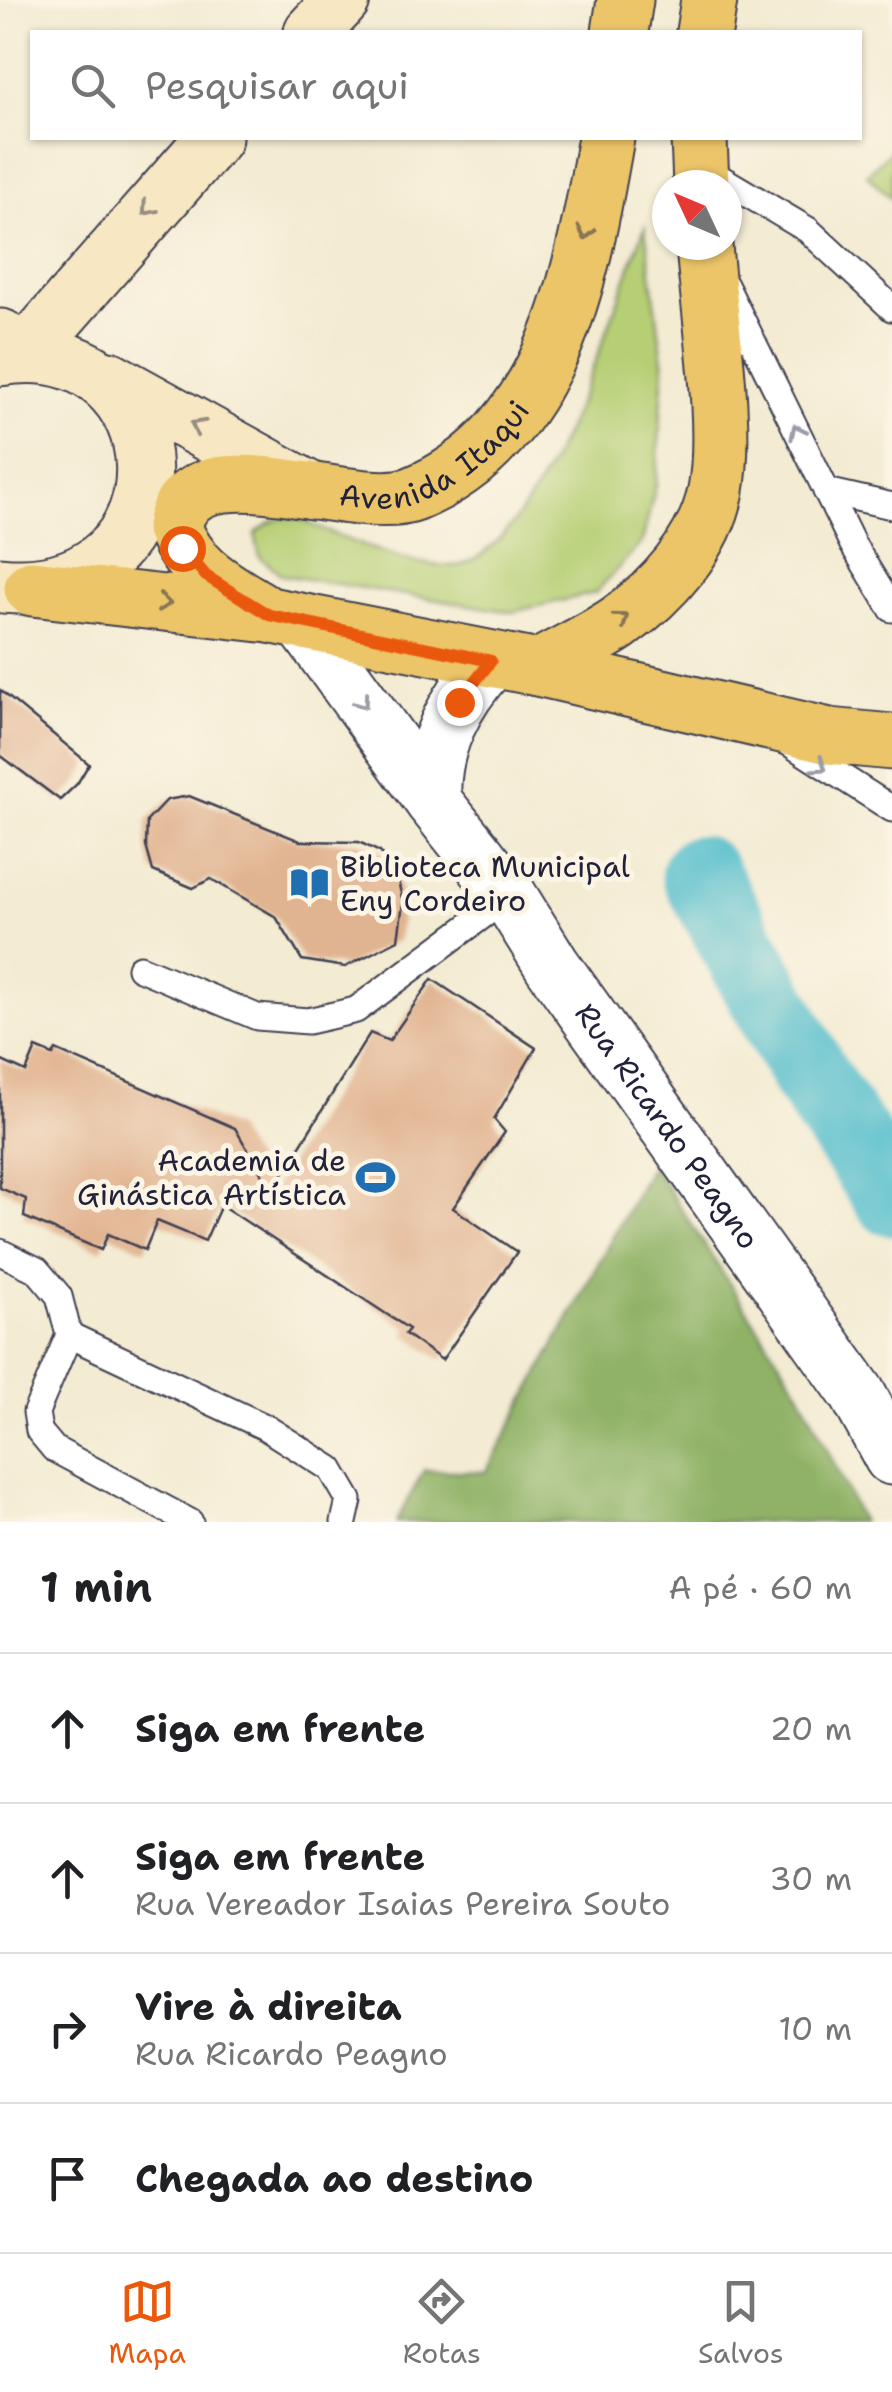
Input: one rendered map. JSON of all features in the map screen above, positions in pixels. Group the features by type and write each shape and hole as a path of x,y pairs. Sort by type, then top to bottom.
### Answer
{"main road":[{"path":"314,30 342,0"},
{"path":"620,30 625,0"},
{"path":"704,30 709,0"},
{"path":"8,349 212,140"},
{"name":"Avenida Itaqui","path":"8,349 59,358 90,370 312,491 363,500 410,496 457,472 539,384 567,318 606,140"},
{"path":"514,665 617,624 648,599 694,542 716,491 718,432 706,260"},
{"path":"16,587 65,582 95,568 120,545 137,516 146,484 145,450 134,419 116,392 90,370"},
{"path":"286,620 206,576 182,548 174,528 176,516 199,490 224,483 312,491"},
{"path":"16,587 286,620 514,665 829,736 892,742"}],"street":[{"name":"Rua Ricardo Peagno","path":"286,620 509,896 552,965 858,1394 892,1457"},
{"path":"432,800 431,770 451,716 514,665"}],"lane":[{"path":"700,163 808,230 892,308"},
{"path":"712,260 826,492 892,610"},
{"path":"826,492 892,506"},
{"path":"703,708 764,728 892,809"},
{"path":"140,968 256,1017 308,1021 356,1010 509,896"},
{"path":"0,1252 37,1270 59,1296 69,1335 36,1412 39,1432 54,1448 190,1522"},
{"path":"69,1335 265,1426 331,1469 349,1500 344,1522"}],"green space":[{"path":"892,149 892,199 867,175"},
{"path":"645,227 664,368 656,484 642,542 595,593 512,612 282,575 260,557 255,534 288,517 378,551 435,565 464,564 494,544 523,510 574,414"},
{"path":"652,1164 799,1391 862,1522 396,1522 424,1470 486,1472"}],"building":[{"path":"0,690 89,764 77,784 60,800 0,755"},
{"name":"Biblioteca Municipal Eny Cordeiro","path":"189,796 300,841 359,842 380,852 396,871 403,903 398,940 345,967 302,960 276,917 211,879 193,888 153,871 146,846 147,821 167,800"},
{"path":"432,979 536,1048 494,1119 505,1132 453,1208 517,1252 442,1360 405,1334 409,1329 221,1205 205,1241 157,1221 145,1250 108,1234 101,1250 24,1217 26,1199 0,1188 0,1060 26,1072 36,1048 53,1055 56,1050 235,1128 272,1191 370,1033 389,1041"}],"waterway":[{"path":"700,874 813,1081 892,1197"}],"place":[{"name":"Biblioteca Municipal Eny Cordeiro","path":"310,884"},
{"name":"Academia de Ginástica Artística","path":"376,1178"}],"route":[{"path":"182,548 206,576 269,615 491,661 459,702"}]}
